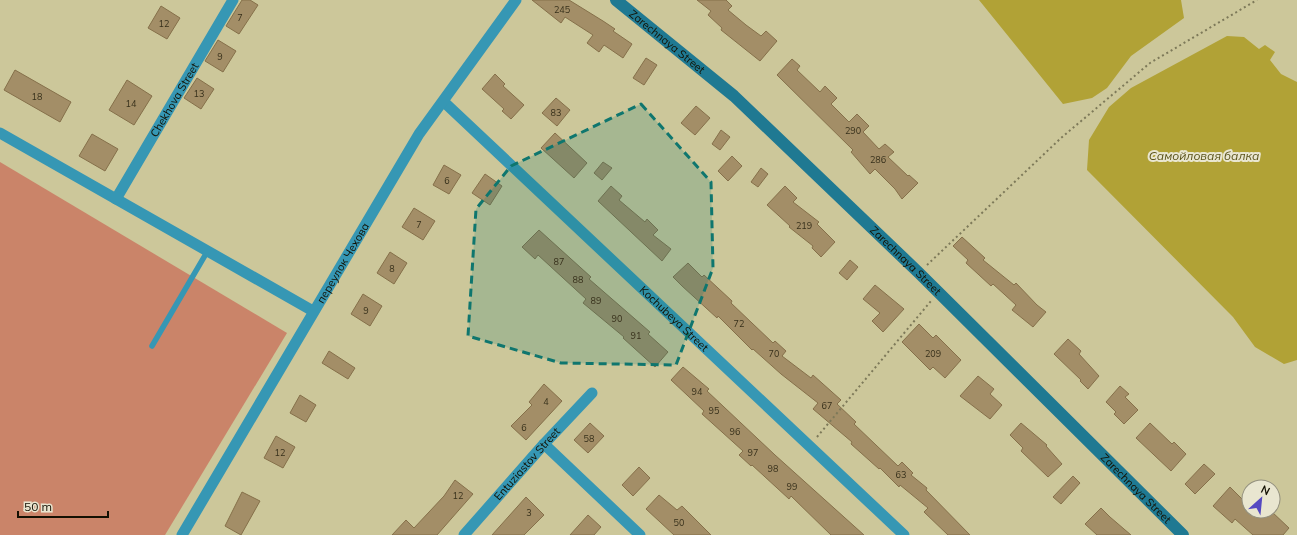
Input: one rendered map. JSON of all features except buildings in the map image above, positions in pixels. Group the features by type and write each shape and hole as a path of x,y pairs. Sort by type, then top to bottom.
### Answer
{"main road":[{"name":"Zarechnaya Street","path":"616,0 734,96 919,273 1183,535"}],"street":[{"name":"Chekhova Street","path":"116,199 233,0"},
{"name":"переулок Чехова","path":"182,535 419,134 444,102 516,0"},
{"name":"Kochubeya Street","path":"444,102 904,535"},
{"path":"0,133 313,311"},
{"name":"Entuziastov Street","path":"464,535 544,444 592,393"},
{"path":"544,444 640,535"}],"lane":[{"path":"152,346 207,252"}],"path":[{"path":"919,273 1061,138 1150,63 1257,0"},
{"path":"810,446 938,292"}],"highlighted area":[{"path":"641,104 711,182 713,268 676,365 561,363 468,336 476,209 511,166"}],"shaded area":[{"path":"0,162 287,333 165,535 0,535"}],"water":[{"path":"979,0 1181,0 1184,18 1131,56 1107,88 1092,98 1063,104"},
{"name":"Самойловая балка","path":"1227,36 1244,37 1259,49 1265,45 1275,52 1270,60 1281,74 1297,82 1297,360 1284,364 1255,347 1233,317 1087,170 1089,140 1109,107 1131,88"}]}
